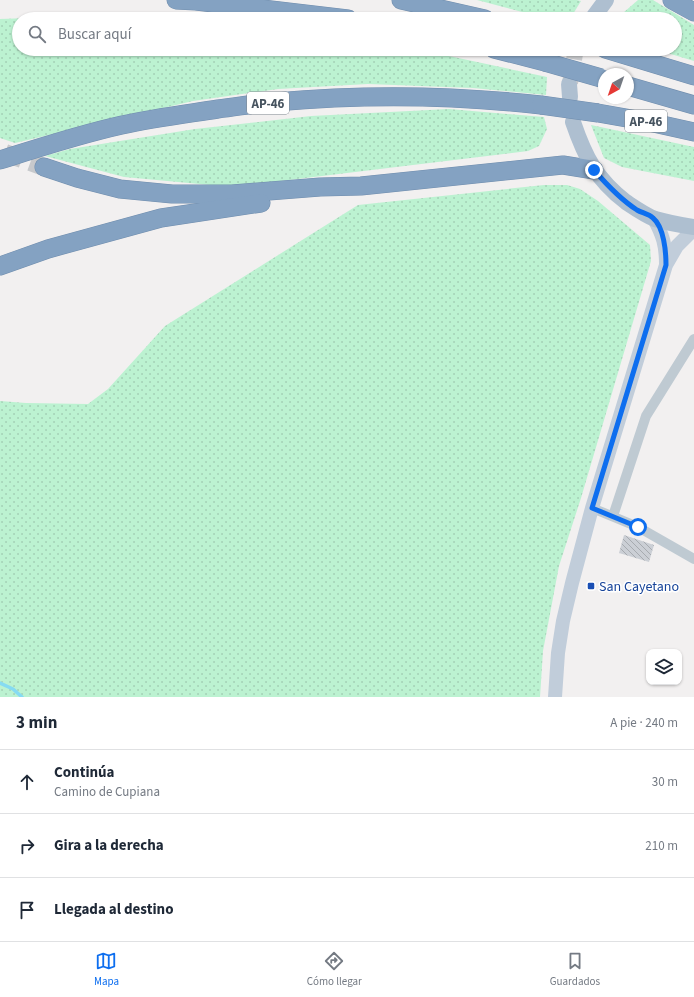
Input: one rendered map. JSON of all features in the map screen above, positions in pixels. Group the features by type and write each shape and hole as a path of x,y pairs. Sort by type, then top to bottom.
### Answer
{"highway":[{"path":"176,0 289,12"},
{"path":"401,0 454,12"},
{"path":"672,0 694,12"},
{"path":"521,56 598,77"},
{"path":"627,56 694,76"},
{"path":"634,88 694,105"},
{"name":"AP-46","path":"0,160 64,140 123,125 185,114 275,102 366,97 488,99 598,113 694,132"},
{"path":"44,167 77,178 120,188 172,194 232,194 320,187 361,186 563,165 594,170"},
{"path":"0,266 48,248 162,218 361,186"}],"main road":[{"path":"597,12 606,0"},
{"path":"573,122 581,146 594,170 613,191 637,209 654,219 694,228"},
{"path":"654,219 666,246 666,265"},
{"path":"555,697 558,653 563,621 592,508 666,265 677,246 694,228"}],"street":[{"path":"613,516 646,416 694,338"},
{"path":"592,508 638,527 694,559"}],"green space":[{"path":"477,0 581,1 574,12 522,12"},
{"path":"638,0 653,0 673,12 624,12"},
{"path":"682,18 694,25 694,61 677,56 682,56"},
{"path":"0,19 12,19 12,56 449,56 547,77 546,95 473,88 368,84 278,89 193,101 15,143 0,138"},
{"path":"449,109 544,117 547,129 539,146 528,151 232,187 124,177 45,156 70,149 195,129 311,116"},
{"path":"591,125 694,147 694,181 622,167 604,158"},
{"path":"544,185 567,185 580,189 598,201 650,245 651,261 581,498 559,566 543,651 540,697 0,697 0,401 88,404 108,389 165,326 358,205"}],"building":[{"path":"624,535 654,545 649,562 619,553"}],"waterway":[{"path":"0,683 13,689 22,697"}],"tunnel":[{"path":"570,83 575,56"},
{"path":"5,153 44,167"}],"place":[{"name":"San Cayetano","path":"591,586"}],"route":[{"path":"594,170 613,191 637,209 654,219 666,246 666,265 592,508 638,527"}]}
